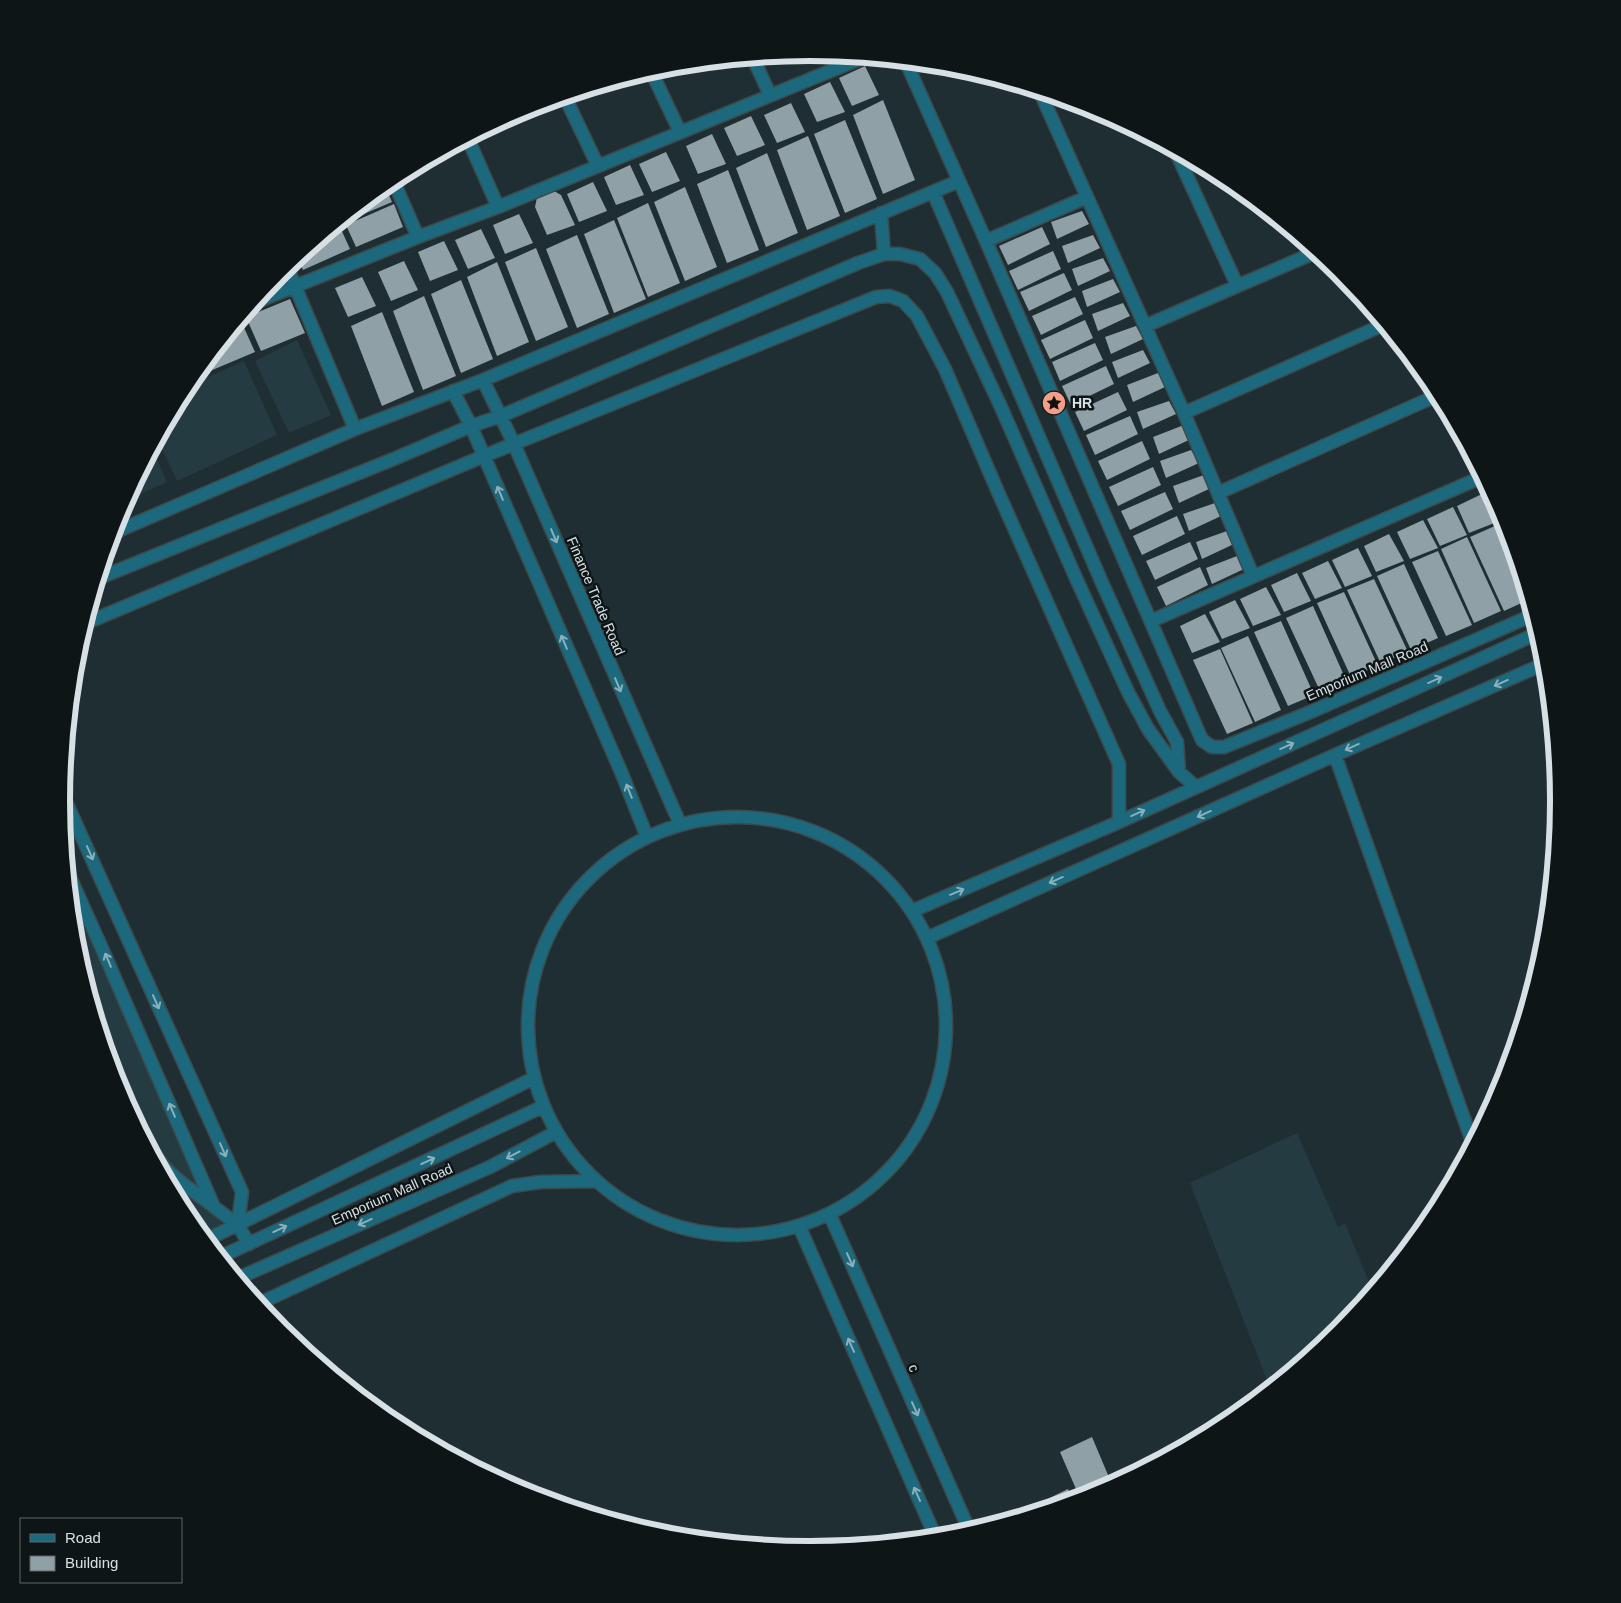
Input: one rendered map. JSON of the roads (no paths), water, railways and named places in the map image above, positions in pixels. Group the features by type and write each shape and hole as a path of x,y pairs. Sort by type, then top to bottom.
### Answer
{"street":[{"path":"270,296 498,207 850,63"},
{"path":"756,64 770,95"},
{"path":"909,68 1151,620 1476,479"},
{"path":"654,78 680,132"},
{"path":"1043,99 1184,413 1253,576"},
{"path":"569,103 598,166"},
{"path":"470,144 498,207"},
{"path":"1179,159 1237,285"},
{"path":"123,529 355,430 484,380 959,181"},
{"path":"396,188 418,237"},
{"path":"933,192 1103,584 1160,711 1177,742 1179,772"},
{"path":"986,241 1087,197"},
{"path":"881,213 884,254"},
{"path":"106,575 471,426 500,416 858,263 884,254 900,254 920,259 935,272 947,292 1001,407 1128,692 1148,729 1179,772 1196,787"},
{"path":"1145,326 1309,255"},
{"path":"290,275 355,430"},
{"path":"93,620 484,456 876,297 890,296 903,301 917,316 945,369 1119,764 1119,822"},
{"path":"1184,413 1379,327"},
{"name":"Finance Trade Road","path":"484,380 514,444 680,824"},
{"path":"453,391 471,426 618,765 646,837"},
{"path":"1218,493 1431,398"},
{"name":"Emporium Mall Road","path":"1151,620 1202,740 1212,747 1224,747 1313,711 1528,617"},
{"path":"912,911 1119,822 1532,636"},
{"path":"927,938 1335,755 1538,666"},
{"path":"1335,755 1470,1137"},
{"path":"70,812 242,1192 238,1225"},
{"path":"732,816 785,822 834,840 878,870 912,911 927,938 944,989 946,1025 946,1044 935,1096 911,1145 875,1185 830,1215 800,1228 746,1237 691,1232 640,1213 595,1181 556,1132 534,1078 528,1030 532,982 548,937 573,896 606,862 646,837 680,824 732,816"},
{"path":"76,891 214,1207"},
{"path":"212,1237 534,1078"},
{"path":"225,1255 544,1106"},
{"name":"Emporium Mall Road","path":"243,1276 490,1168 556,1132"},
{"path":"169,1172 178,1182 238,1225 249,1244"},
{"path":"264,1301 512,1186 540,1182 595,1181"},
{"name":"c","path":"830,1215 967,1525"},
{"path":"800,1228 933,1531"}],"place":[{"name":"HR","path":"1054,403"}]}
